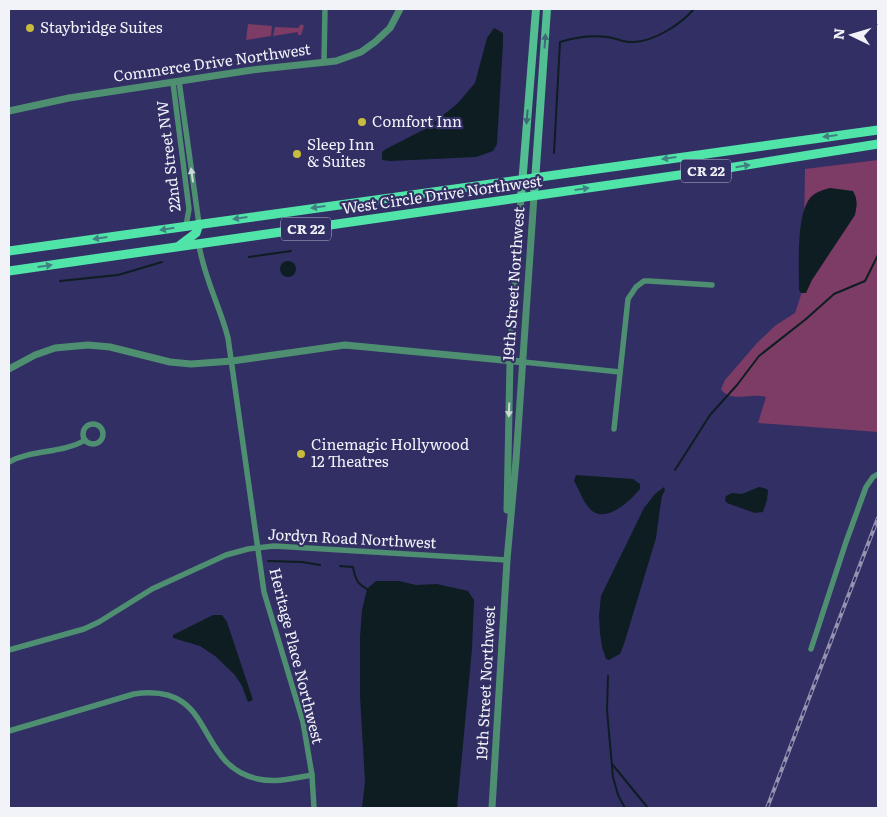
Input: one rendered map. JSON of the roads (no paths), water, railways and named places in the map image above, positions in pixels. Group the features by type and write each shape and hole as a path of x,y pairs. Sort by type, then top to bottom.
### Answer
{"main road":[{"name":"19th Street Northwest","path":"521,198 536,9"},
{"name":"19th Street Northwest","path":"534,196 547,9"},
{"name":"West Circle Drive Northwest","path":"9,251 878,130"},
{"name":"West Circle Drive Northwest","path":"9,271 200,245 878,144"},
{"path":"176,248 193,237 199,224"}],"street":[{"path":"324,61 326,9"},
{"name":"Commerce Drive Northwest","path":"9,111 68,98 324,61 336,61 360,52 375,42 390,28 400,9"},
{"name":"22nd Street NW","path":"176,82 199,224"},
{"name":"22nd Street NW","path":"176,82 189,209 186,226"},
{"name":"19th Street Northwest","path":"492,808 507,560 534,196"},
{"name":"19th Street Northwest","path":"507,560 507,445 510,361 521,198"},
{"name":"Heritage Place Northwest","path":"200,245 209,286 224,323 232,361 264,592 303,722 312,775 314,808"},
{"path":"614,429 628,298 636,287 644,281 655,280 712,285"},
{"path":"9,368 46,351 76,345 110,348 180,363 204,364 345,345 620,372"},
{"path":"9,462 26,454 64,448 79,444 85,440"},
{"path":"811,649 866,487 873,477 878,474"},
{"name":"Jordyn Road Northwest","path":"9,650 84,628 113,614 152,590 226,556 258,547 274,546 507,560"},
{"path":"9,731 121,698 145,693 167,694 184,703 198,717 219,754 226,762 247,776 272,781 312,775"}],"waterway":[{"path":"554,153 560,42 595,36 627,42 642,41 667,31 694,9"},
{"path":"249,257 291,251"},
{"path":"675,470 710,415 737,385 759,356 834,294 865,281 878,255"},
{"path":"60,281 118,275 162,262"},
{"path":"268,561 302,562 320,565"},
{"path":"340,566 353,567 357,580 367,589"},
{"path":"608,676 607,710 613,777 618,795 625,808"},
{"path":"612,764 648,808"}],"railway":[{"path":"767,808 878,518"}],"place":[{"name":"Staybridge Suites","path":"30,28"},
{"name":"Comfort Inn","path":"362,122"},
{"name":"Sleep Inn & Suites","path":"297,154"},
{"name":"Cinemagic Hollywood 12 Theatres","path":"301,454"}]}
